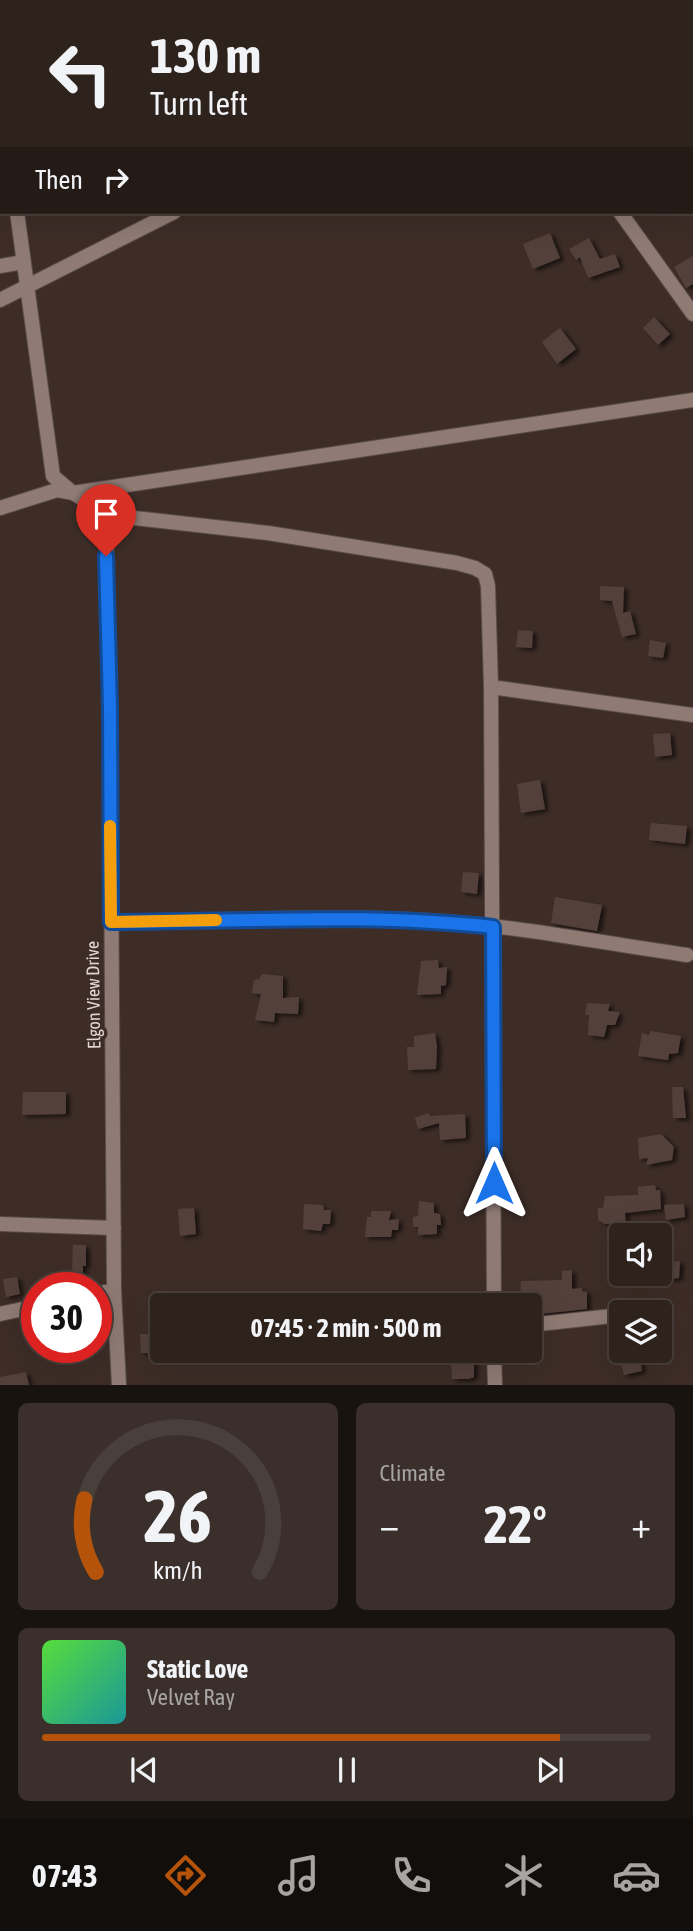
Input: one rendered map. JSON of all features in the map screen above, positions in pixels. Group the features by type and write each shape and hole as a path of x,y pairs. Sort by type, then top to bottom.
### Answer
{"street":[{"path":"17,214 53,476 88,502 99,514 268,533 457,563 485,574 488,586 491,687 494,1293"},
{"path":"0,300 170,214"},
{"path":"621,214 693,314"},
{"path":"0,266 23,262"},
{"path":"0,508 57,490 73,493 693,400"},
{"name":"Elgon View Drive","path":"99,514 106,531 110,708 114,1290 119,1385"},
{"path":"491,687 693,715"},
{"path":"111,922 377,918 435,921 687,955"},
{"path":"0,1223 114,1228"},
{"path":"0,1314 21,1309"},
{"path":"542,1324 609,1316"},
{"path":"494,1363 495,1385"}],"building":[{"path":"550,233 560,258 533,269 523,244"},
{"path":"589,238 600,259 615,254 620,267 588,278 580,257 576,260 569,249"},
{"path":"693,256 693,284 686,288 674,267"},
{"path":"654,317 670,334 658,345 643,328"},
{"path":"560,328 576,349 557,364 542,342"},
{"path":"600,586 624,587 623,613 630,611 636,634 622,637 612,601 600,600"},
{"path":"518,630 533,631 532,648 516,647"},
{"path":"650,640 666,643 663,658 648,656"},
{"path":"670,733 672,755 655,757 653,734"},
{"path":"540,780 545,809 521,813 517,784"},
{"path":"651,823 687,826 685,844 649,840"},
{"path":"463,872 479,873 477,894 461,892"},
{"path":"555,897 602,905 597,931 551,923"},
{"path":"438,960 439,968 447,967 446,985 441,986 441,994 417,995 421,961"},
{"path":"262,974 283,976 283,998 299,997 298,1014 275,1013 274,1022 255,1020 261,994 252,993 254,980 259,979"},
{"path":"587,1003 610,1004 608,1011 620,1012 615,1025 607,1025 604,1037 588,1035 589,1015 585,1015"},
{"path":"651,1031 681,1036 678,1053 669,1054 668,1060 638,1056 642,1033 649,1035"},
{"path":"435,1033 436,1069 408,1070 407,1047 414,1047 414,1036"},
{"path":"672,1087 683,1087 686,1118 673,1118"},
{"path":"23,1092 66,1092 66,1114 22,1115"},
{"path":"429,1113 430,1116 465,1114 466,1138 440,1140 439,1123 418,1129 415,1118"},
{"path":"661,1134 674,1147 672,1160 646,1165 648,1158 639,1159 638,1138"},
{"path":"655,1185 656,1190 660,1190 661,1209 625,1213 626,1223 605,1224 598,1220 598,1208 603,1208 605,1196 638,1195 638,1187"},
{"path":"419,1201 434,1203 434,1213 440,1214 441,1225 437,1225 437,1234 418,1235 418,1227 413,1227 413,1217 418,1216"},
{"path":"304,1204 323,1205 324,1210 331,1210 330,1224 323,1224 321,1231 303,1229"},
{"path":"684,1204 685,1217 666,1220 664,1205"},
{"path":"194,1208 196,1234 180,1236 178,1209"},
{"path":"371,1211 391,1211 389,1220 399,1219 398,1230 392,1230 391,1237 365,1237 367,1217 371,1217"},
{"path":"73,1245 86,1245 86,1266 83,1266 83,1272 72,1272"},
{"path":"672,1261 680,1261 679,1278 672,1279"},
{"path":"572,1270 572,1289 582,1288 582,1291 587,1292 587,1309 542,1314 542,1293 521,1293 521,1281 562,1280 562,1271"},
{"path":"17,1277 20,1294 6,1297 3,1279"},
{"path":"140,1334 150,1334 150,1353 141,1353"},
{"path":"451,1363 474,1363 474,1377 452,1379"},
{"path":"621,1363 641,1363 642,1371 624,1375"},
{"path":"26,1372 29,1385 0,1385 0,1377"}],"slow traffic":[{"path":"110,826 111,922 216,920"}],"route":[{"path":"106,556 111,922 377,918 493,927 494,1183"}]}
